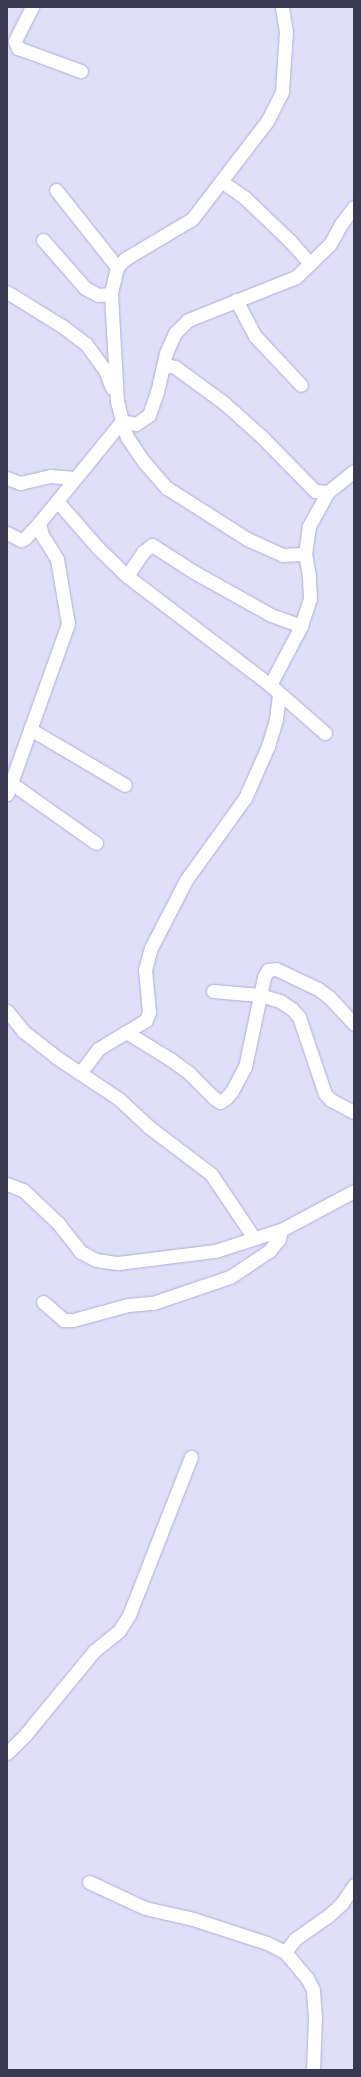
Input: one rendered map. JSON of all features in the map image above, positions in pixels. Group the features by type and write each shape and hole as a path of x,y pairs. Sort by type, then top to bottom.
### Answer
{"street":[{"path":"32,7 11,41 18,48 81,71"},
{"path":"117,401 112,294 117,267 124,259 192,219 268,120 282,92 286,30 282,7"},
{"path":"221,181 244,198 310,263"},
{"path":"56,190 117,267"},
{"path":"122,421 136,424 150,415 166,353 176,333 188,320 296,277 330,244 341,224 354,207"},
{"path":"43,240 85,288 98,295 112,294"},
{"path":"7,292 62,326 86,344 105,370 117,401 127,437 144,462 167,488 247,539 282,555 305,554"},
{"path":"236,300 255,336 302,385"},
{"path":"164,365 175,367 224,403 262,437 315,491 328,492"},
{"path":"7,534 21,540 25,538 39,523 74,478 122,421"},
{"path":"80,1073 98,1049 146,1020 149,1012 145,970 151,948 186,880 245,798 268,746 276,719 275,690 301,626 310,598 309,576 305,554 309,526 328,492 354,471"},
{"path":"7,478 20,483 50,476 74,478"},
{"path":"57,501 98,548 127,576 275,690 325,733"},
{"path":"39,523 42,535 57,559 68,624 9,788 96,843"},
{"path":"127,576 143,552 152,545 194,572 271,615 301,626"},
{"path":"30,729 125,785"},
{"path":"126,1032 170,1059 189,1073 220,1102 232,1091 245,1067 264,977 268,970 276,969 318,989 329,997 354,1024"},
{"path":"213,991 260,995 280,1001 292,1009 299,1017 325,1094 331,1100 354,1112"},
{"path":"7,1011 22,1031 119,1099 149,1127 211,1174 254,1238"},
{"path":"7,1184 23,1190 58,1223 81,1252 96,1260 118,1264 215,1251 281,1230 354,1191"},
{"path":"43,1302 64,1320 73,1320 128,1305 153,1304 230,1277 269,1252 278,1239 281,1230"},
{"path":"7,1753 25,1735 94,1651 118,1631 130,1615 191,1457"},
{"path":"89,1882 145,1908 193,1919 267,1943 285,1952 307,1978 313,1990 315,2016 313,2070"},
{"path":"285,1952 295,1939 327,1917 342,1903 354,1885"}]}
